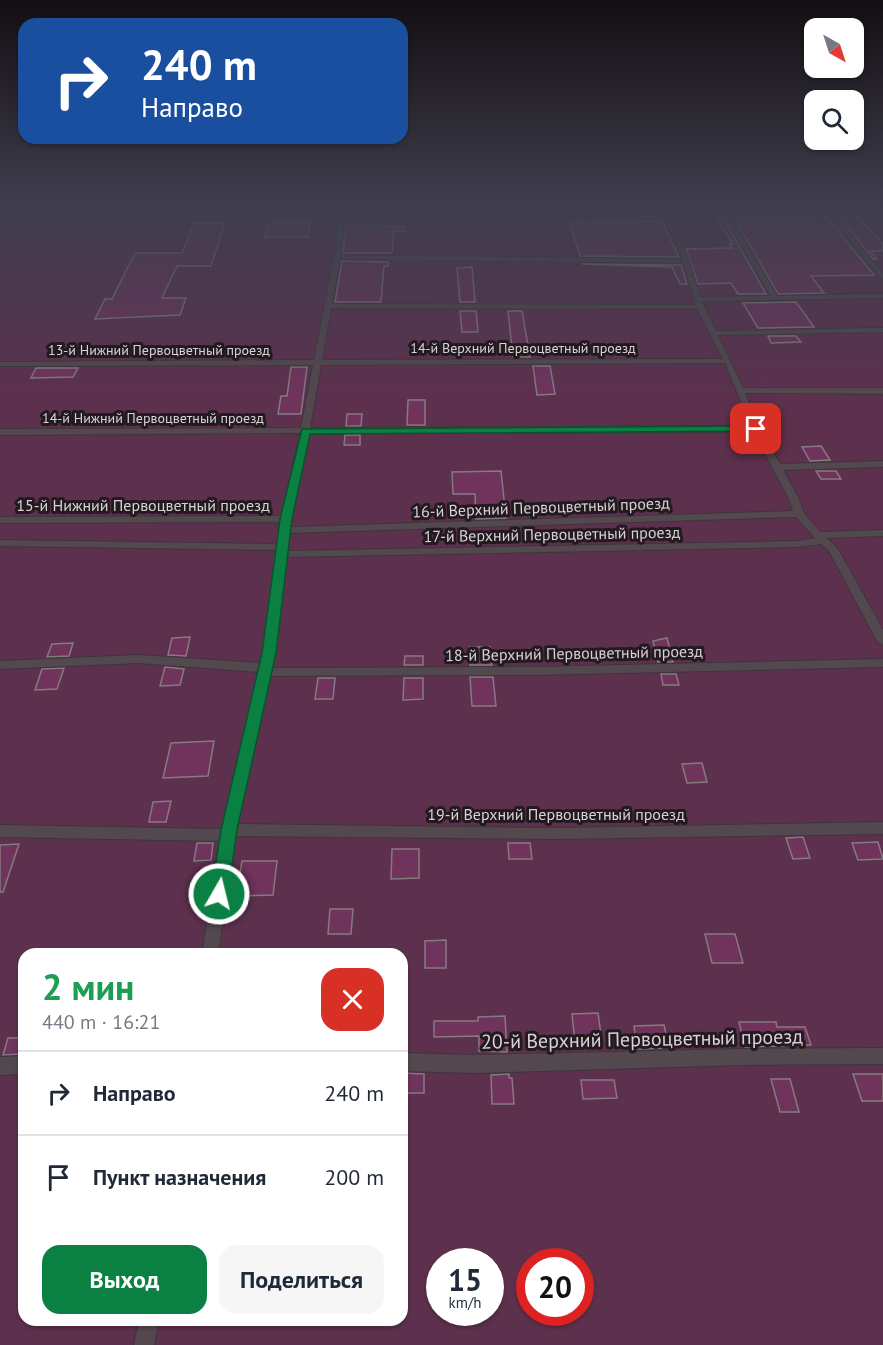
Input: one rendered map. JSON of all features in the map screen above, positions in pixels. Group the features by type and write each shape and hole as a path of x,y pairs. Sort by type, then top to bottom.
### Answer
{"lane":[{"path":"211,948 228,833 265,670 285,525 334,271"},
{"path":"689,271 699,303 728,361 756,429 793,497 799,514 833,549 883,641"},
{"path":"759,271 775,298"},
{"path":"327,306 699,303 775,298 883,296"},
{"path":"714,333 883,330"},
{"name":"14-й Верхний Первоцветный проезд","path":"317,362 728,361"},
{"name":"13-й Нижний Первоцветный проезд","path":"0,364 317,362"},
{"path":"740,390 883,391"},
{"name":"14-й Нижний Первоцветный проезд","path":"0,432 756,429"},
{"path":"777,467 883,464"},
{"name":"16-й Верхний Первоцветный проезд","path":"285,525 799,514"},
{"name":"15-й Нижний Первоцветный проезд","path":"0,520 285,525"},
{"name":"17-й Верхний Первоцветный проезд","path":"0,543 282,550 596,549 799,544 820,537 883,533"},
{"path":"869,613 883,613"},
{"name":"18-й Верхний Первоцветный проезд","path":"0,665 138,659 265,670 535,671 883,663"},
{"name":"19-й Верхний Первоцветный проезд","path":"0,831 378,833 780,831 883,828"},
{"name":"20-й Верхний Первоцветный проезд","path":"408,1062 474,1064 742,1056 883,1056"},
{"path":"0,1066 18,1065"},
{"path":"144,1345 148,1326"}],"shaded area":[{"path":"0,271 883,271 883,1345 0,1345"}],"building":[{"path":"126,271 175,271 162,298 186,298 180,315 95,319 105,299 112,299"},
{"path":"340,271 384,271 381,302 335,302"},
{"path":"457,271 472,271 475,302 460,302"},
{"path":"674,271 683,271 687,284 680,284"},
{"path":"693,271 753,271 766,294 738,294 731,283 698,284"},
{"path":"765,271 871,271 874,275 811,276 824,293 778,294"},
{"path":"796,302 814,327 758,328 743,303"},
{"path":"460,311 476,311 478,332 462,332"},
{"path":"508,311 522,311 530,357 513,357"},
{"path":"768,336 796,336 801,342 771,343"},
{"path":"533,366 550,366 555,394 537,395"},
{"path":"291,367 307,367 301,414 278,414 281,396 287,396"},
{"path":"36,368 78,368 73,377 31,378"},
{"path":"408,400 425,400 425,425 407,425"},
{"path":"347,414 362,414 361,426 346,426"},
{"path":"345,435 360,435 360,445 344,445"},
{"path":"821,446 830,460 810,461 802,447"},
{"path":"501,471 506,518 476,519 475,494 453,494 452,472"},
{"path":"816,471 836,471 841,479 821,479"},
{"path":"190,637 186,656 168,655 172,638"},
{"path":"667,638 673,662 658,662 653,641"},
{"path":"73,643 69,656 47,657 52,644"},
{"path":"469,647 490,647 492,665 470,665"},
{"path":"405,656 423,656 423,665 404,665"},
{"path":"165,667 184,669 180,685 160,686"},
{"path":"64,668 57,689 35,690 42,669"},
{"path":"661,674 676,674 679,685 663,685"},
{"path":"470,677 493,677 496,706 472,706"},
{"path":"318,678 335,678 333,699 315,699"},
{"path":"404,678 423,678 423,699 403,700"},
{"path":"214,741 208,776 163,778 171,743"},
{"path":"702,763 707,782 687,783 682,764"},
{"path":"171,801 166,822 149,822 153,802"},
{"path":"803,837 810,858 793,859 786,838"},
{"path":"878,842 883,859 858,860 852,843"},
{"path":"197,843 213,843 211,860 194,861"},
{"path":"508,843 530,843 532,859 509,859"},
{"path":"19,844 3,892 0,892 0,845"},
{"path":"392,849 419,849 419,878 391,879"},
{"path":"242,861 277,861 273,895 236,896"},
{"path":"330,909 353,909 351,934 328,934"},
{"path":"705,934 735,934 743,963 712,963"},
{"path":"446,940 446,968 425,968 425,941"},
{"path":"598,1013 602,1042 575,1043 572,1014"},
{"path":"505,1016 507,1052 479,1051 479,1036 434,1037 434,1021 478,1021 478,1017"},
{"path":"739,1022 776,1022 777,1027 805,1027 811,1045 745,1047"},
{"path":"664,1025 669,1048 637,1049 634,1026"},
{"path":"8,1038 18,1038 18,1054 3,1055"},
{"path":"408,1073 424,1074 424,1093 408,1093"},
{"path":"509,1074 509,1078 512,1078 514,1104 492,1104 491,1075"},
{"path":"853,1074 883,1074 883,1101 862,1101"},
{"path":"771,1079 790,1079 799,1112 780,1112"},
{"path":"581,1080 614,1080 617,1098 583,1099"}],"route":[{"path":"219,894 229,830 269,653 286,519 305,431 756,429"}]}
